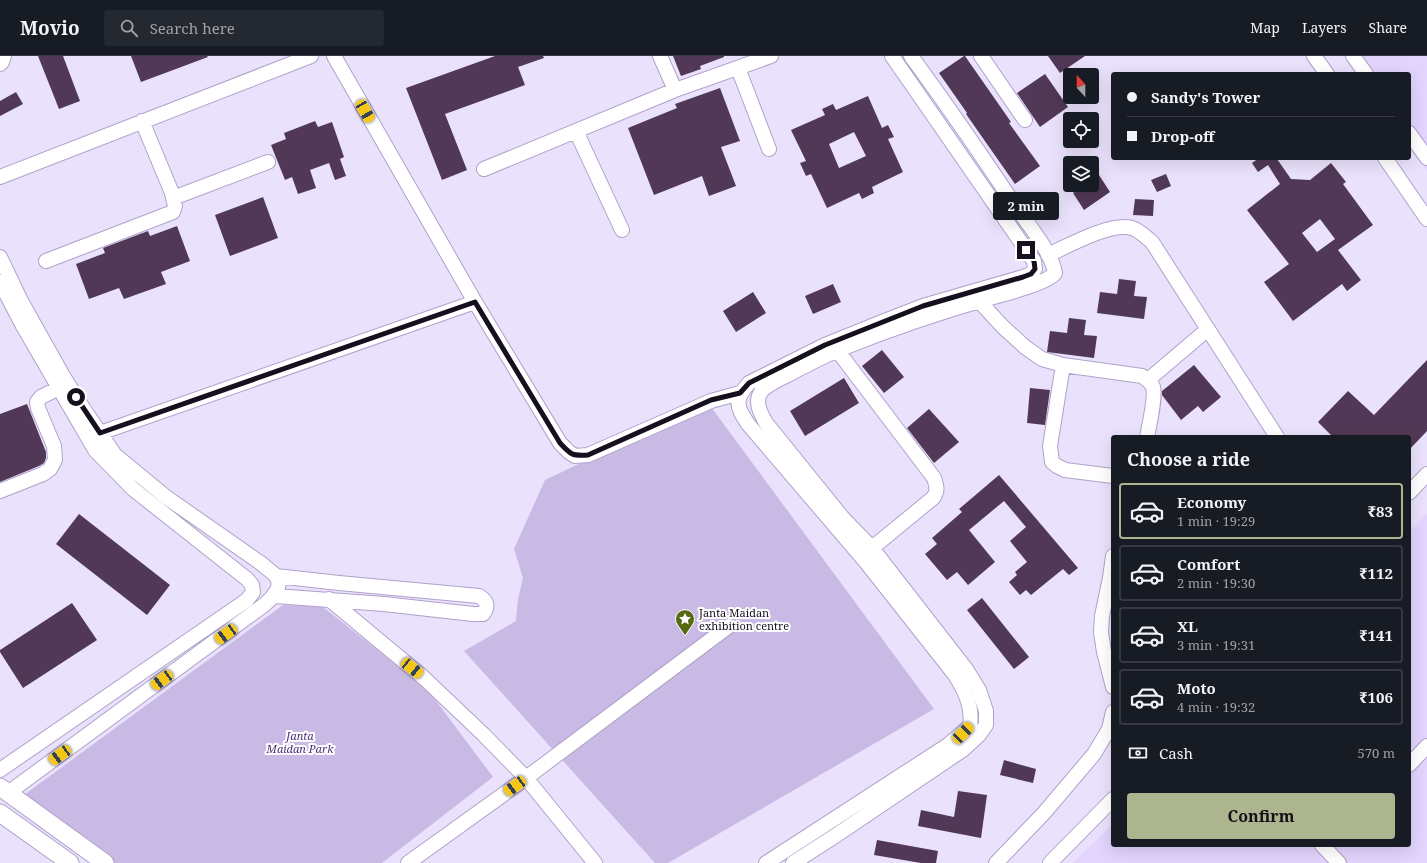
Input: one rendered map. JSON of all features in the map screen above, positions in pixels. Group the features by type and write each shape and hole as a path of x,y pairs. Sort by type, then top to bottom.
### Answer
{"main road":[{"path":"4,790 105,863"},
{"path":"0,813 70,863"}],"street":[{"path":"0,64 4,56"},
{"path":"0,177 311,56"},
{"path":"334,56 475,302 560,443 569,452 575,456 588,455 711,400 740,393"},
{"path":"660,56 675,90"},
{"path":"484,169 675,90 738,68 754,59 771,56"},
{"path":"766,863 948,744 970,726 972,717 968,699 962,686 928,640 865,561 748,424 741,413 738,402 740,393 749,383 825,345 923,306 1023,277 1031,274 1035,269 1034,261 892,56"},
{"path":"793,863 964,749 979,735 986,725 986,711 979,690 966,669 872,548 842,517 766,423 759,411 758,400 761,391 773,383 837,350 934,314 1039,283 1053,276 1055,273 1048,255 952,111 911,56"},
{"path":"981,56 1025,120"},
{"path":"1314,56 1326,72"},
{"path":"1353,56 1365,72"},
{"path":"738,68 769,149"},
{"path":"46,261 173,212 175,206 173,198 142,121"},
{"path":"576,131 622,230"},
{"path":"1411,136 1427,158"},
{"path":"1386,160 1427,219"},
{"path":"173,198 268,162"},
{"path":"1048,255 1100,232 1116,228 1133,228 1152,242 1277,435"},
{"path":"0,257 21,301 63,376 116,455 166,497 262,564 276,576 278,583 275,596 264,605 4,790"},
{"path":"0,282 58,388 95,450 133,489 247,579 252,585 253,592 247,600 0,770"},
{"path":"979,301 1003,327 1025,347 1042,359 1062,365 1142,376 1148,380 1153,387 1154,398 1147,435"},
{"path":"100,433 475,302"},
{"path":"1148,380 1208,329"},
{"path":"837,350 934,478 937,486 937,492 933,498 872,548"},
{"path":"1062,365 1050,446 1052,462 1065,470 1111,476"},
{"path":"0,491 43,474 53,465 55,460 54,446 38,408 37,402 41,397 58,388"},
{"path":"1411,491 1427,474"},
{"path":"1111,571 1102,616 1104,652 1111,679"},
{"path":"275,596 384,604 473,614 483,614 486,610 487,604 484,599 479,596 276,576"},
{"path":"329,599 424,678 526,778 595,863"},
{"path":"408,863 526,778 729,626"},
{"path":"996,863 1044,813 1094,754 1109,729 1111,720"},
{"path":"1411,763 1427,746"},
{"path":"1050,863 1111,801"},
{"path":"1327,847 1339,863"}],"shaded area":[{"path":"1344,56 1427,56 1427,171 1411,149 1411,72 1356,72"},
{"path":"1427,514 1427,863 1073,863 1111,826 1111,847 1411,847 1411,530"}],"green space":[{"name":"Janta Maidan exhibition centre","path":"708,403 934,709 668,863 655,863 464,651 516,621 518,599 523,578 514,549 545,480"},
{"name":"Janta Maidan Park","path":"283,605 323,607 428,690 493,777 382,863 112,863 24,795"}],"building":[{"path":"38,56 63,56 80,101 59,109"},
{"path":"131,56 207,56 208,57 141,82"},
{"path":"495,56 543,56 544,58 518,67 525,85 445,114 467,170 442,180 406,88"},
{"path":"673,56 724,57 700,66 701,69 681,76"},
{"path":"964,56 1040,166 1015,184 939,73"},
{"path":"1048,56 1085,56 1067,68 1063,68 1063,71 1060,73"},
{"path":"1045,74 1063,100 1063,104 1066,104 1068,107 1040,127 1017,93"},
{"path":"720,88 740,141 721,147 736,186 709,196 702,176 654,195 628,128 677,108 675,104"},
{"path":"16,92 23,104 0,116 0,101"},
{"path":"868,96 882,128 888,125 894,137 888,139 903,172 872,187 874,193 862,199 859,193 827,208 811,174 806,176 800,163 806,161 791,130 825,115 822,109 833,104 836,110","holes":["854,132 866,156 839,168 829,144"]},
{"path":"315,121 318,127 332,122 344,157 340,159 346,176 335,180 329,163 310,170 316,188 298,194 292,177 285,180 271,145 286,139 284,133"},
{"path":"1256,160 1278,160 1291,179 1310,180 1331,163 1346,182 1343,184 1373,225 1338,250 1361,280 1347,291 1342,284 1293,321 1264,282 1289,264 1247,210 1280,184 1268,165 1258,172 1252,163","holes":["1320,219 1335,239 1317,252 1302,233"]},
{"path":"1166,174 1171,186 1157,192 1151,180"},
{"path":"1099,175 1110,192 1084,210 1073,193 1099,192"},
{"path":"263,197 278,238 230,256 215,215"},
{"path":"1135,199 1154,200 1153,216 1133,215"},
{"path":"177,226 190,261 161,272 166,284 124,299 119,288 89,299 76,264 105,253 103,248 148,231 150,236"},
{"path":"1119,279 1136,281 1134,296 1147,297 1144,319 1097,313 1100,292 1117,294"},
{"path":"833,284 841,302 813,314 805,296"},
{"path":"753,292 766,313 736,332 723,311"},
{"path":"1069,318 1086,320 1084,335 1097,336 1094,358 1047,352 1050,331 1067,333"},
{"path":"882,350 904,377 884,393 862,366"},
{"path":"1427,360 1427,431 1411,448 1411,435 1331,435 1318,422 1348,391 1374,415"},
{"path":"1194,365 1221,397 1203,412 1198,406 1181,420 1162,395 1162,391"},
{"path":"844,378 859,403 805,436 790,411"},
{"path":"1030,388 1050,390 1045,425 1027,423"},
{"path":"27,404 46,452 46,458 44,463 39,466 0,482 0,414"},
{"path":"929,409 959,442 934,463 907,428"},
{"path":"999,475 1078,568 1069,575 1063,569 1031,595 1026,590 1020,595 1009,582 1017,575 1015,572 1027,562 1010,541 1026,527 1004,501 969,530 995,562 968,585 957,572 947,580 925,554 937,544 932,538 962,512 959,509"},
{"path":"79,514 170,585 147,615 56,544"},
{"path":"982,598 1029,657 1014,669 967,610"},
{"path":"72,603 97,640 23,688 0,650"},
{"path":"1004,760 1036,769 1033,783 1000,775"},
{"path":"958,791 987,795 981,838 918,826 921,810 954,817"},
{"path":"877,840 938,851 936,863 921,863 874,855"}],"place":[{"name":"Janta Maidan exhibition centre","path":"685,636"}],"route":[{"path":"76,397 100,433 475,302 542,416 560,443 575,456 588,455 711,400 740,393 749,383 825,345 923,306 1009,282 1031,274 1035,269 1034,261 1026,250"}]}
